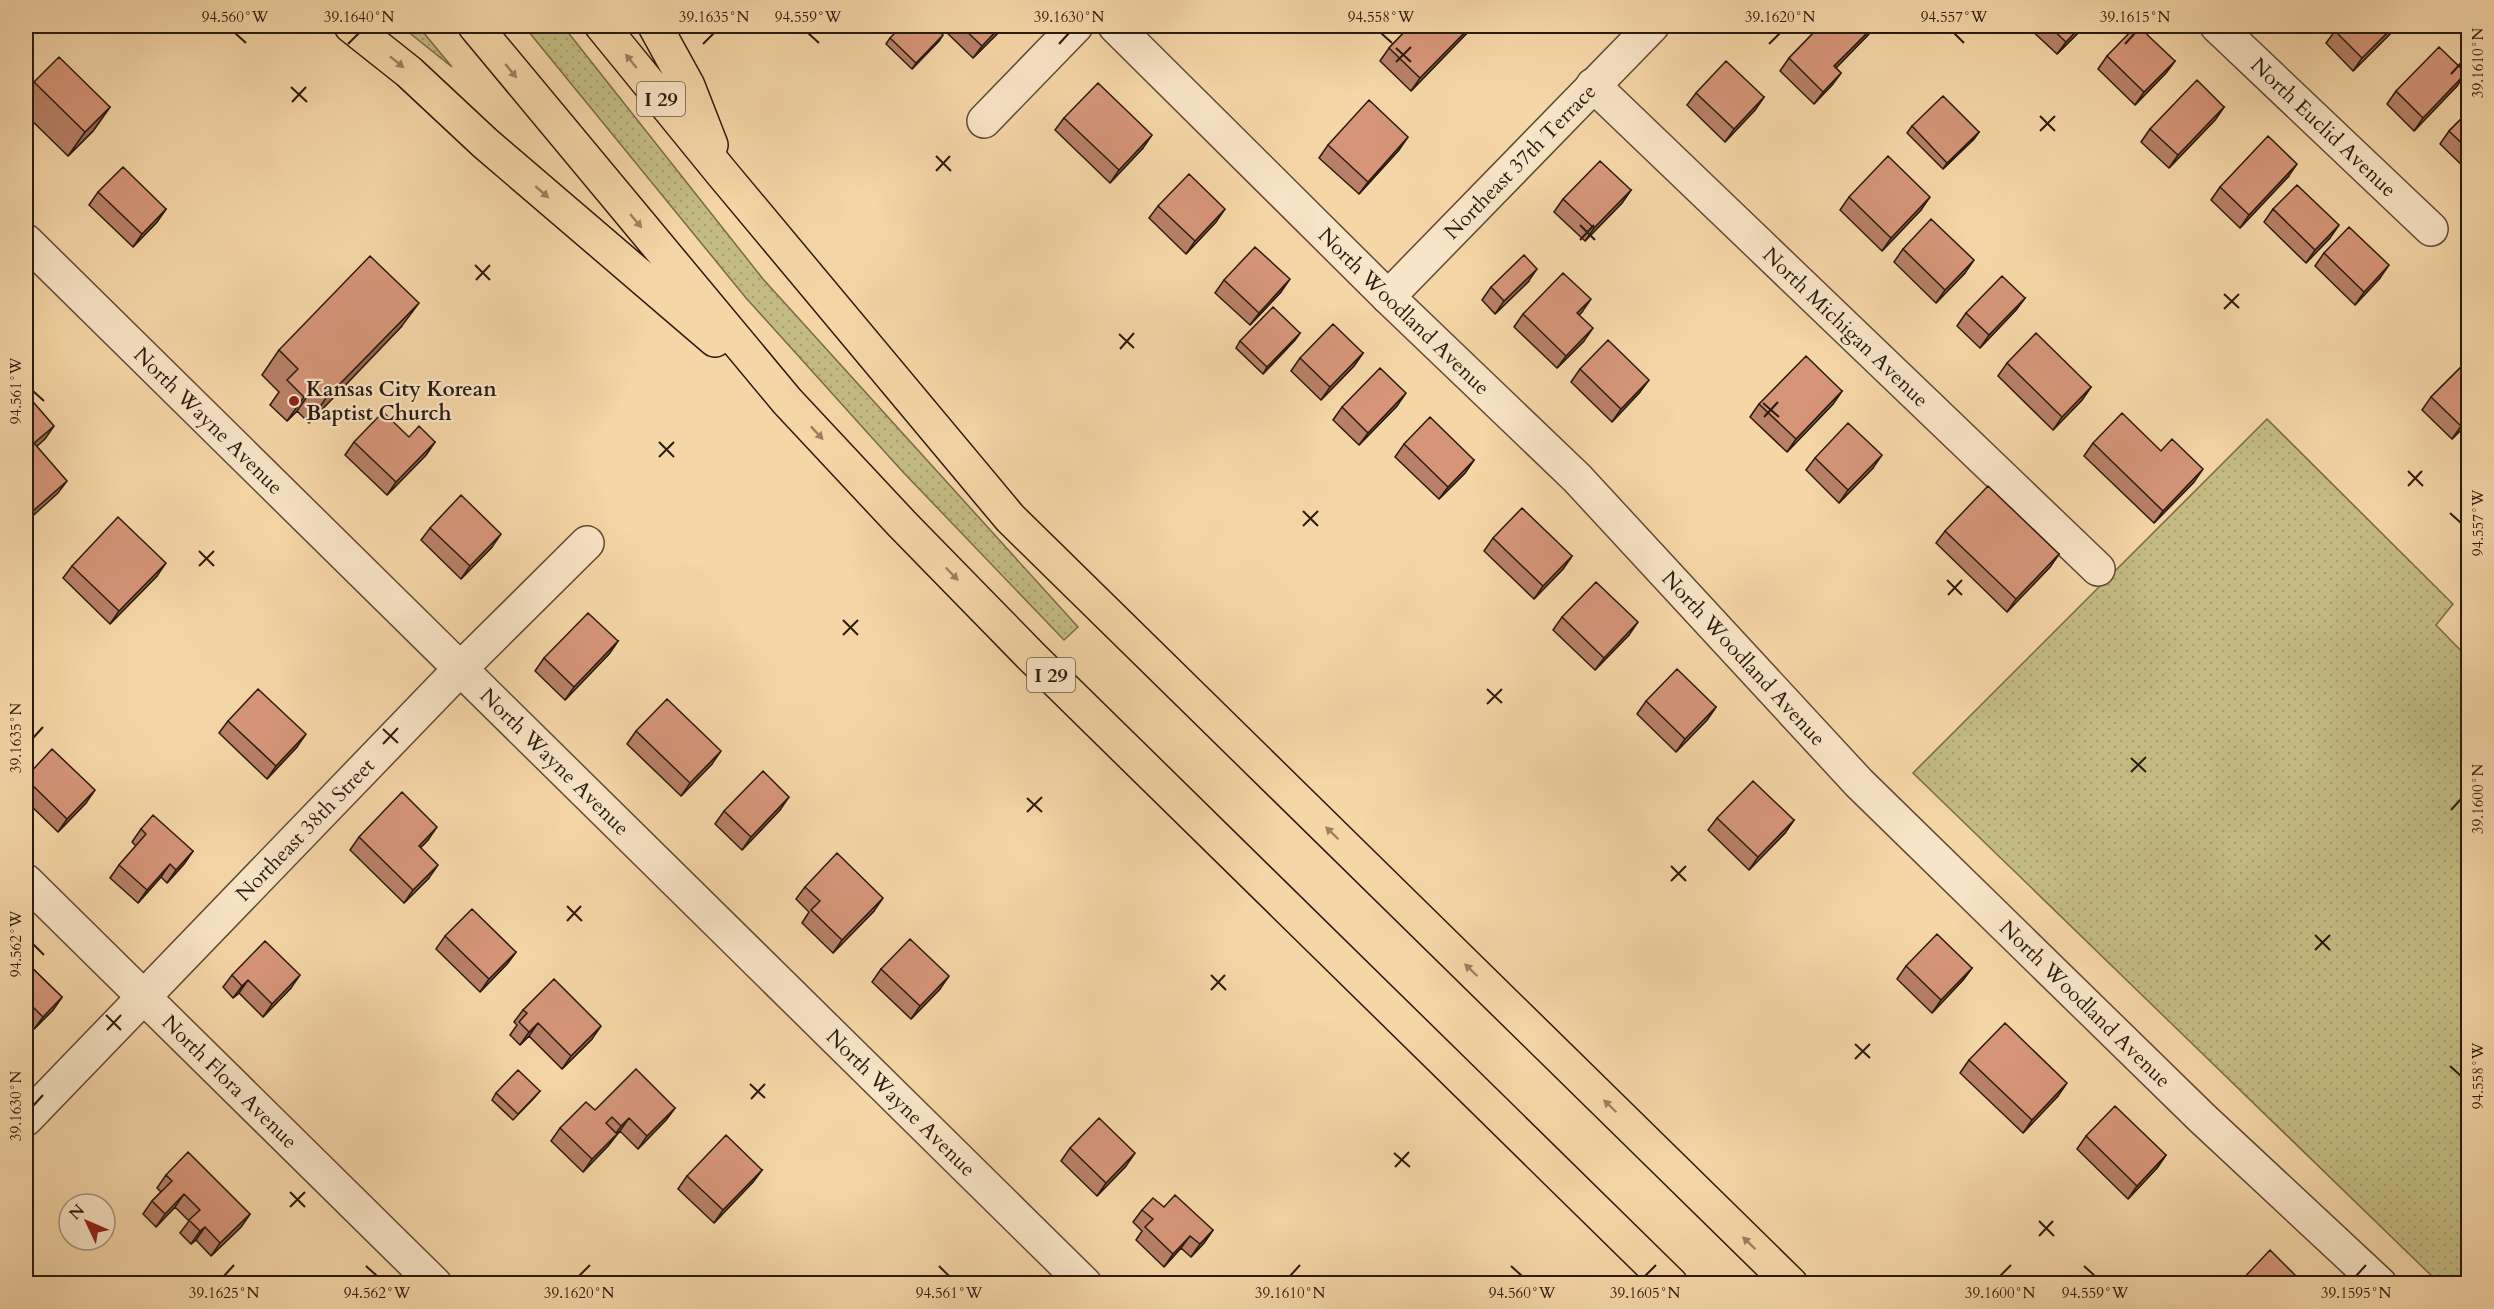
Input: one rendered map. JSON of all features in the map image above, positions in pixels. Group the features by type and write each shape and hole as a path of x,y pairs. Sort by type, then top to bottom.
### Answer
{"highway":[{"path":"351,26 409,72 485,143 787,401"},
{"name":"I 29","path":"475,26 787,401 1032,657 1671,1284"},
{"name":"I 29","path":"602,26 1010,518 1791,1284"},
{"path":"655,26 688,86 721,172"}],"street":[{"path":"984,121 1076,26"},
{"name":"North Woodland Avenue","path":"1115,26 1388,297 1577,478 1859,783 2202,1118 2380,1284"},
{"name":"Northeast 37th Terrace","path":"1388,297 1652,26"},
{"name":"North Euclid Avenue","path":"2217,26 2431,229"},
{"name":"North Michigan Avenue","path":"1593,86 2098,569"},
{"name":"North Wayne Avenue","path":"26,241 1085,1284"},
{"name":"Northeast 38th Street","path":"26,1119 141,997 461,668 587,543"},
{"name":"North Flora Avenue","path":"26,881 141,997 435,1284"}],"shaded area":[{"path":"401,26 418,26 452,67"},
{"path":"524,26 563,26 763,279 1078,627 1064,640 902,471 746,298"},
{"path":"2267,419 2453,604 2436,625 2468,658 2468,1275 2459,1283 2439,1283 1913,773"}],"building":[{"path":"902,26 933,26 943,35 916,63 890,38"},
{"path":"961,26 1001,26 982,46"},
{"path":"1410,26 1471,26 1420,78 1389,48"},
{"path":"1820,26 1874,26 1834,66 1841,73 1823,92 1789,58"},
{"path":"2049,26 2081,26 2066,42"},
{"path":"2136,26 2175,61 2144,92 2107,56"},
{"path":"2340,26 2394,26 2362,58 2335,31"},
{"path":"2439,47 2466,73 2423,118 2396,91"},
{"path":"59,57 110,107 85,132 34,82"},
{"path":"1726,61 1764,97 1734,129 1696,93"},
{"path":"2197,80 2224,107 2178,155 2150,129"},
{"path":"1098,83 1152,135 1119,170 1064,118"},
{"path":"1943,96 1979,132 1947,163 1912,126"},
{"path":"1369,100 1408,137 1368,182 1328,145"},
{"path":"2469,111 2469,150 2449,131"},
{"path":"2268,136 2297,164 2249,215 2220,187"},
{"path":"1888,156 1930,197 1891,238 1849,197"},
{"path":"1600,161 1631,190 1594,228 1563,199"},
{"path":"123,167 166,209 142,234 98,192"},
{"path":"1189,174 1225,209 1195,241 1158,206"},
{"path":"2297,185 2339,225 2315,250 2273,209"},
{"path":"1931,219 1974,260 1945,290 1903,249"},
{"path":"2349,227 2389,265 2364,292 2324,253"},
{"path":"1255,247 1290,279 1259,313 1224,280"},
{"path":"1524,255 1537,269 1504,301 1491,287"},
{"path":"370,256 419,303 326,398 314,387 304,397 287,380 298,369 279,350"},
{"path":"1563,273 1591,299 1577,313 1593,328 1566,356 1523,314"},
{"path":"2002,276 2025,298 1989,335 1966,313"},
{"path":"1273,307 1300,333 1267,367 1240,341"},
{"path":"1333,324 1363,353 1330,387 1300,358"},
{"path":"2036,333 2091,387 2062,417 2007,363"},
{"path":"1608,340 1649,380 1621,409 1580,369"},
{"path":"1806,356 1842,391 1796,439 1759,404"},
{"path":"2469,359 2469,418 2461,426 2431,397"},
{"path":"1380,368 1406,393 1368,433 1342,407"},
{"path":"28,396 54,426 34,443 67,481 26,517 26,398"},
{"path":"383,412 409,437 419,426 435,442 396,482 354,442"},
{"path":"2122,413 2161,451 2172,439 2203,469 2163,511 2093,443"},
{"path":"1430,417 1474,460 1448,487 1404,444"},
{"path":"1848,423 1882,455 1848,490 1815,458"},
{"path":"1988,486 2059,554 2016,599 1945,531"},
{"path":"461,495 501,534 470,566 430,528"},
{"path":"1522,508 1572,556 1543,586 1493,538"},
{"path":"118,517 166,563 119,611 72,566"},
{"path":"1596,582 1638,622 1604,658 1562,617"},
{"path":"588,613 618,641 574,687 544,658"},
{"path":"1677,669 1716,707 1685,739 1646,701"},
{"path":"258,689 306,734 276,766 228,721"},
{"path":"667,699 721,751 690,783 636,731"},
{"path":"52,749 95,790 67,819 26,779"},
{"path":"763,771 789,797 751,837 724,811"},
{"path":"1753,781 1794,820 1758,857 1717,818"},
{"path":"402,792 437,827 419,846 438,865 413,890 359,837"},
{"path":"153,815 193,851 176,870 170,864 147,890 119,865 146,834 141,829"},
{"path":"837,853 883,898 842,940 811,910 820,901 805,887"},
{"path":"472,909 516,952 489,979 445,936"},
{"path":"1937,934 1972,968 1941,1000 1906,966"},
{"path":"910,939 949,976 920,1006 881,969"},
{"path":"265,941 300,975 272,1004 248,980 242,986 232,975"},
{"path":"26,962 62,997 43,1017 26,1000"},
{"path":"554,979 601,1026 571,1056 538,1023 529,1032 519,1022 527,1013 523,1010"},
{"path":"2005,1023 2067,1083 2032,1120 1969,1060"},
{"path":"636,1069 675,1108 647,1136 629,1118 621,1126 612,1117 606,1123 617,1134 592,1159 560,1128 586,1102 595,1110"},
{"path":"518,1070 540,1091 518,1114 496,1093"},
{"path":"2115,1106 2166,1155 2137,1186 2086,1136"},
{"path":"1099,1118 1135,1153 1106,1183 1070,1148"},
{"path":"726,1135 762,1170 723,1210 687,1176"},
{"path":"188,1152 250,1214 220,1243 205,1227 200,1231 189,1220 200,1210 184,1194 165,1214 152,1201 172,1181 166,1175"},
{"path":"1175,1195 1213,1230 1200,1244 1190,1236 1173,1254 1145,1227 1153,1219 1142,1210 1153,1198 1164,1207"},
{"path":"2270,1250 2304,1284 2238,1284"}],"place":[{"name":"Kansas City Korean Baptist Church","path":"294,401"}]}
